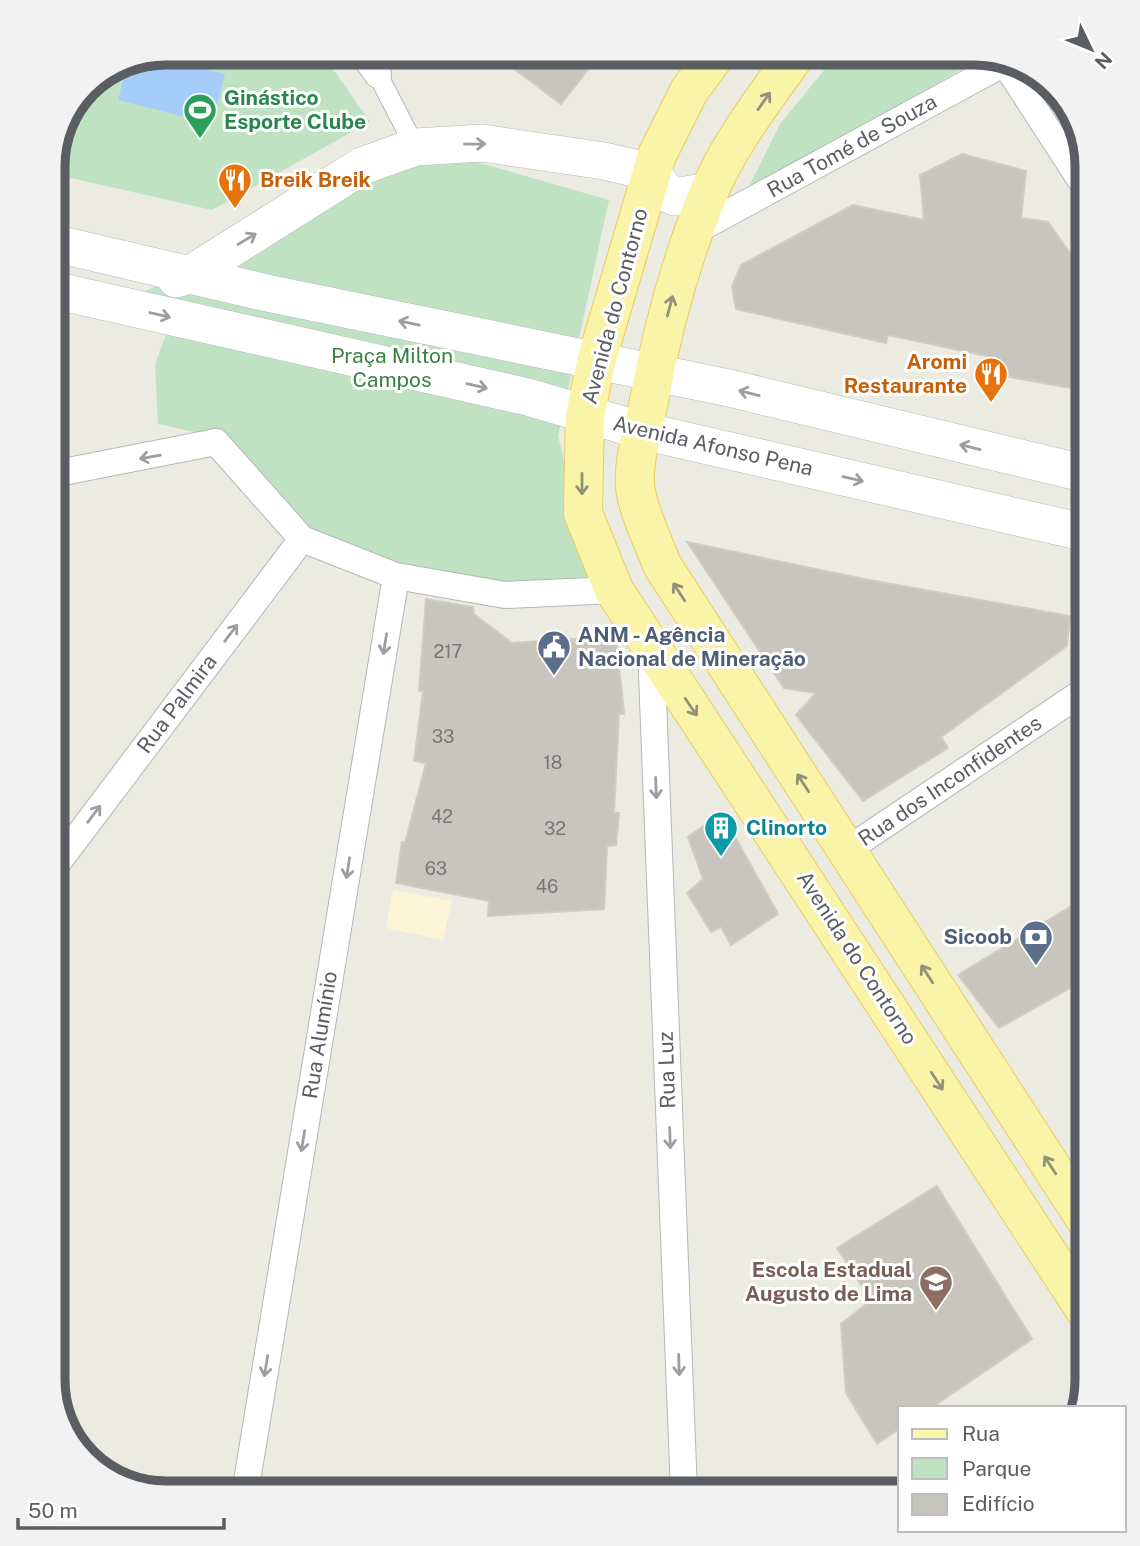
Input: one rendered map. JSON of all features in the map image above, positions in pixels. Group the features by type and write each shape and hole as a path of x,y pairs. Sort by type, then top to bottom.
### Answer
{"main road":[{"name":"Avenida do Contorno","path":"708,65 689,91 651,172 617,300 596,362 585,416 583,513 614,590 1075,1295"},
{"path":"789,65 751,119 709,191 687,249 654,373 635,486 662,565 1075,1203"},
{"path":"93,299 189,275 362,166 415,147 482,143 604,160 651,172 668,194 675,197 709,191"},
{"path":"65,246 189,275 654,373 1075,471"},
{"name":"Avenida Afonso Pena","path":"65,293 528,397 643,431 1075,530"}],"street":[{"path":"371,65 415,147"},
{"name":"Rua Tomé de Souza","path":"696,230 994,67"},
{"path":"1012,72 1075,171"},
{"path":"65,472 216,442 302,539 396,576 505,595 614,590"},
{"name":"Rua Palmira","path":"65,853 302,539"},
{"name":"Rua Alumínio","path":"246,1481 396,576"},
{"name":"Rua Luz","path":"651,646 684,1481"},
{"name":"Rua dos Inconfidentes","path":"847,850 1075,697"}],"shaded area":[{"path":"393,890 452,901 443,940 386,928"}],"green space":[{"name":"Ginástico Esporte Clube","path":"330,65 370,122 212,210 65,177 68,140 75,121 86,104 115,78 133,70 153,66"},
{"path":"828,65 969,65 744,197 780,124"},
{"name":"Praça Milton Campos","path":"473,161 609,200 558,436 578,516 601,583 507,593 399,574 304,536 217,437 158,424 155,365 167,331 92,315 268,236 362,177 414,165"}],"water":[{"path":"190,65 225,74 213,124 118,100 125,74 133,70 153,66"}],"building":[{"path":"509,65 592,65 561,104"},
{"path":"962,154 1026,171 1021,218 1048,222 1075,260 1075,389 993,374 996,358 888,335 886,343 736,309 732,286 741,265 853,205 924,220 920,175"},
{"path":"687,542 864,579 1070,616 1067,646 941,737 948,748 863,801 796,715 816,693 784,688"},
{"path":"426,599 473,607 474,614 512,643 616,636 624,714 619,714 614,813 619,813 616,845 607,846 604,909 488,916 489,901 396,883 402,842 405,843 426,763 414,761 423,691 419,691"},
{"name":"Clinorto","path":"722,813 778,914 731,945 721,927 711,932 687,893 703,879 688,837"},
{"path":"1075,904 1075,985 999,1028 958,975"},
{"name":"Escola Estadual Augusto de Lima","path":"937,1186 1032,1339 934,1406 898,1406 898,1429 877,1444 846,1393 841,1324 871,1300 837,1248"}],"place":[{"name":"Ginástico Esporte Clube","path":"200,140"},
{"name":"Breik Breik","path":"235,210"},
{"name":"Aromi Restaurante","path":"991,404"},
{"name":"ANM - Agência Nacional de Mineração","path":"554,677"},
{"name":"Clinorto","path":"721,858"},
{"name":"Sicoob","path":"1036,967"},
{"name":"Escola Estadual Augusto de Lima","path":"936,1312"}]}
